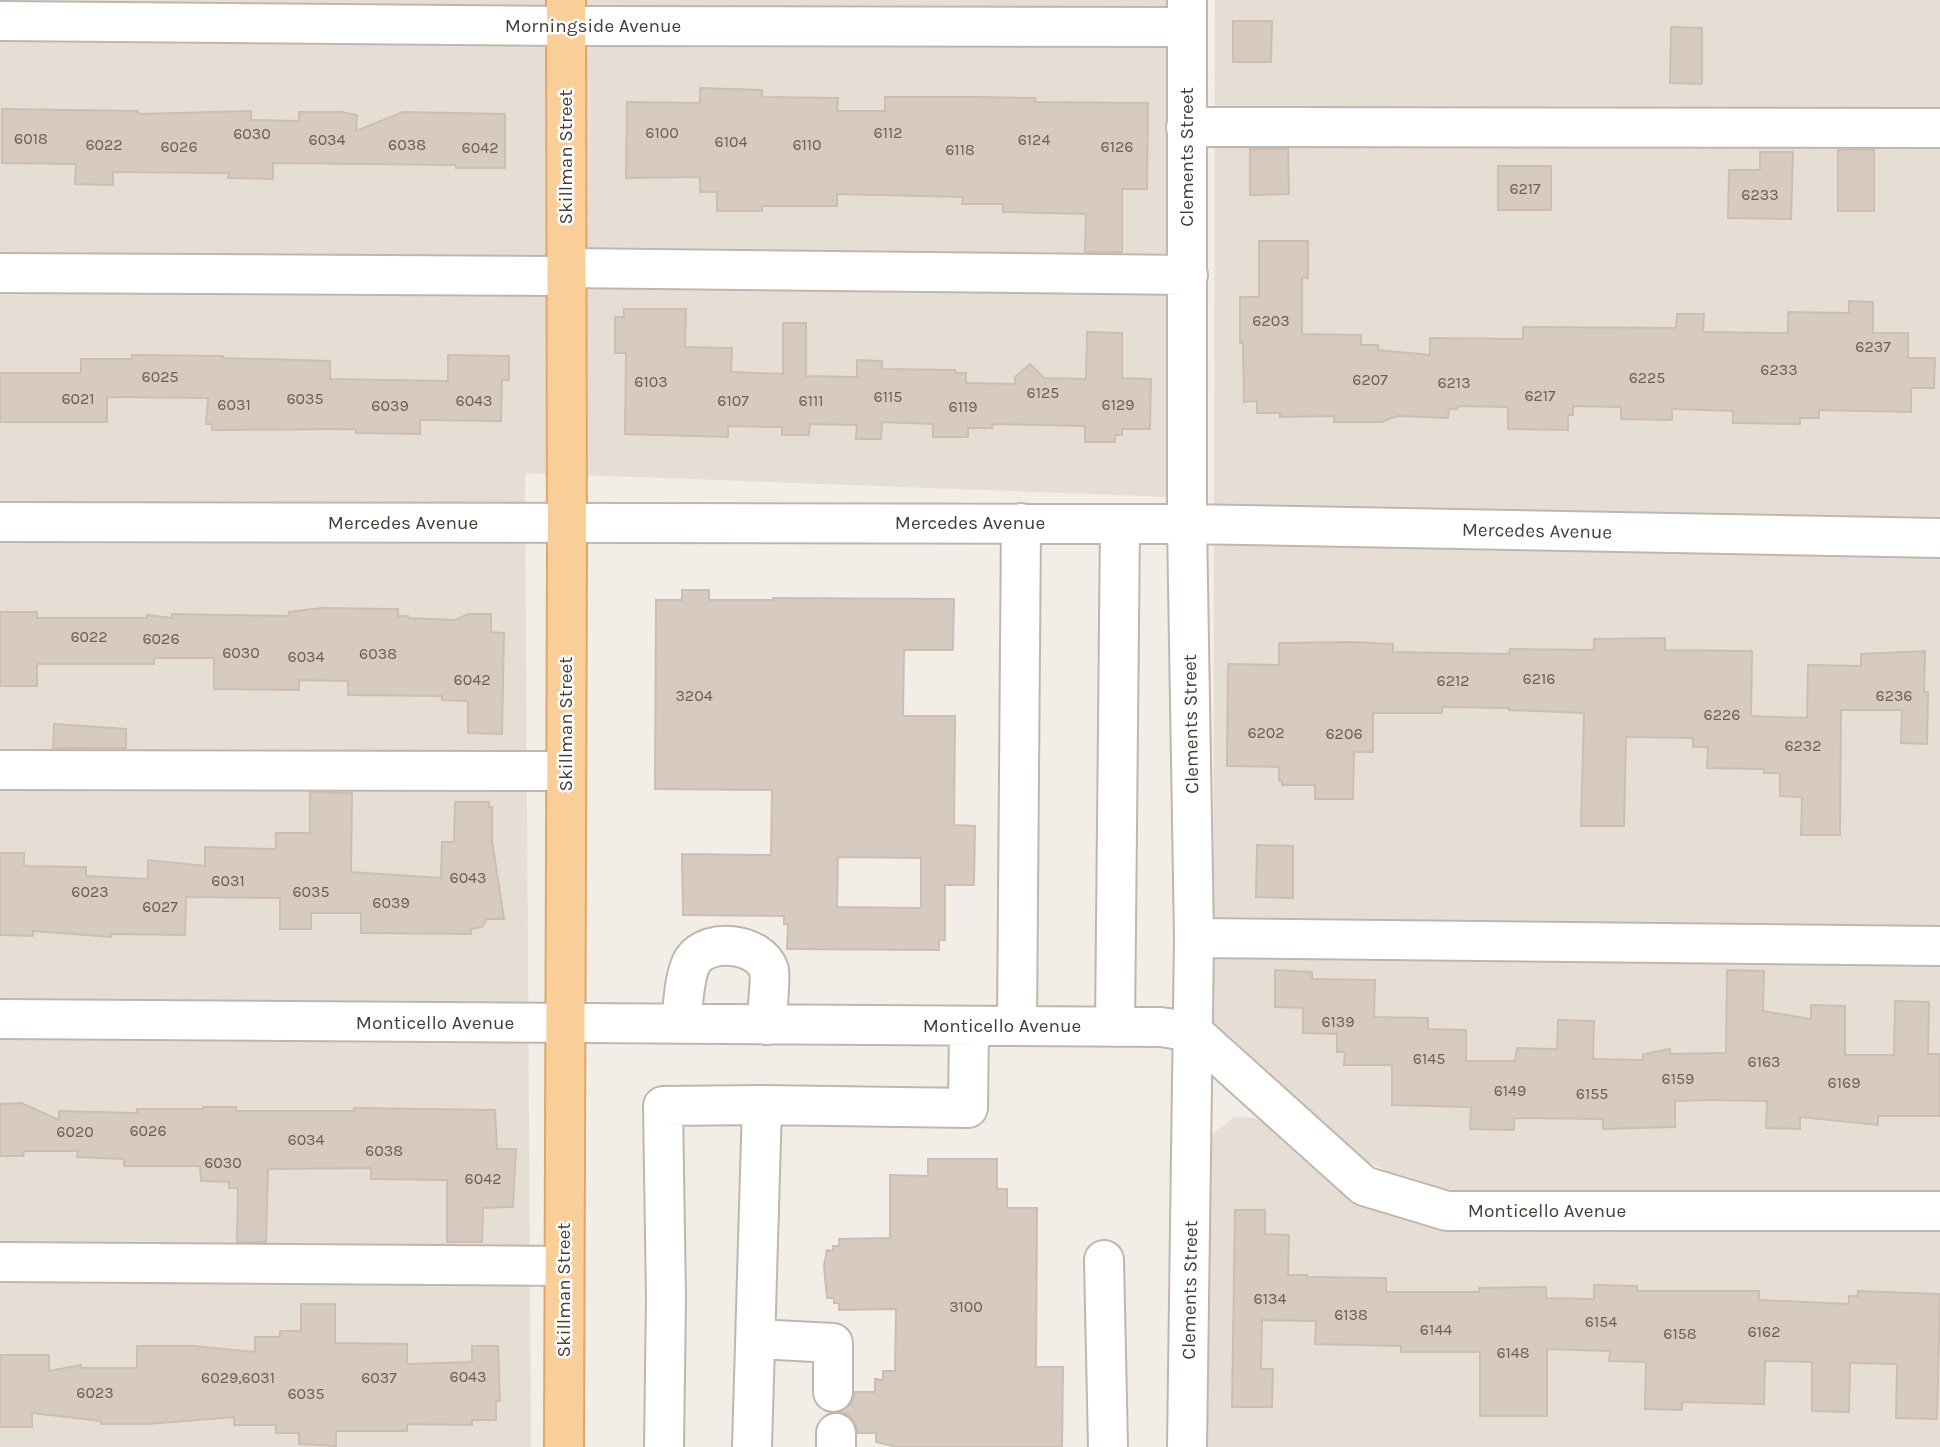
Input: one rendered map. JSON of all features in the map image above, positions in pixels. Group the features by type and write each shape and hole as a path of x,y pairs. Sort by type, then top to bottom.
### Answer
{"main road":[{"name":"Skillman Street","path":"564,1447 566,13"}],"street":[{"name":"Morningside Avenue","path":"0,21 566,13 1186,13"},
{"name":"Clements Street","path":"1186,13 1187,524 1194,938 1187,1447"},
{"path":"1186,127 1940,128"},
{"path":"0,274 567,272 1188,275"},
{"name":"Mercedes Avenue","path":"0,522 1187,524 1940,538"},
{"path":"1017,1026 1021,523"},
{"path":"1115,1027 1120,524"},
{"path":"0,771 566,771"},
{"path":"1194,938 1940,946"},
{"path":"681,1024 688,972 694,958 711,948 736,946 758,955 769,970 766,1025"},
{"name":"Monticello Avenue","path":"0,1020 1161,1027 1193,1032 1364,1186 1447,1211 1940,1211"},
{"path":"664,1447 666,1298 663,1106 968,1108 970,1026"},
{"path":"752,1447 762,1105"},
{"path":"1104,1260 1108,1447"},
{"path":"0,1262 564,1266"},
{"path":"755,1339 833,1343 833,1392"}],"shaded area":[{"path":"0,0 1174,0 1172,497 525,473 531,1447 0,1447"},
{"path":"1215,0 1940,0 1940,1195 1451,1195 1396,1176 1351,1153 1213,1026"},
{"path":"1234,1117 1257,1118 1296,1139 1385,1214 1479,1227 1940,1228 1940,1447 1202,1447 1202,1142"}],"building":[{"path":"1233,21 1272,21 1271,62 1233,62"},
{"path":"1671,27 1702,28 1702,84 1670,83"},
{"path":"700,88 762,90 762,97 838,98 837,111 885,111 885,97 1035,98 1035,102 1148,103 1147,189 1122,189 1122,252 1085,252 1086,214 1003,212 1003,204 962,204 963,197 837,194 837,206 762,206 762,211 717,211 717,192 700,192 700,177 626,178 627,102 700,103"},
{"path":"2,109 138,111 138,114 251,111 251,120 299,121 299,112 342,112 357,115 356,131 403,112 505,114 505,168 273,163 273,179 228,178 229,173 113,172 113,185 75,184 76,164 2,163"},
{"path":"1250,149 1288,149 1289,194 1250,195"},
{"path":"1838,150 1874,150 1874,211 1838,211"},
{"path":"1760,152 1793,152 1791,219 1728,218 1729,170 1760,170"},
{"path":"1498,166 1551,166 1551,210 1498,210"},
{"path":"1259,241 1308,241 1308,278 1302,277 1302,334 1361,335 1361,345 1378,345 1378,350 1430,355 1430,338 1523,339 1523,327 1676,328 1677,314 1704,314 1703,332 1788,333 1788,312 1849,313 1849,301 1873,302 1873,333 1908,333 1908,358 1935,358 1934,388 1911,388 1911,412 1819,410 1819,418 1800,418 1800,424 1733,423 1733,411 1672,409 1672,420 1621,419 1621,407 1573,406 1573,415 1568,415 1568,430 1508,429 1508,407 1458,406 1457,409 1449,409 1448,418 1397,416 1382,422 1334,422 1334,416 1280,417 1280,413 1257,413 1257,401 1244,402 1240,297 1259,297"},
{"path":"624,309 686,309 685,347 732,348 731,372 783,374 783,323 806,323 806,376 857,377 857,360 882,361 882,369 955,370 955,373 966,373 966,383 1015,384 1015,377 1030,364 1044,378 1086,379 1087,332 1122,333 1122,378 1151,379 1150,429 1122,429 1122,435 1115,435 1115,442 1085,442 1085,426 992,424 992,428 968,428 968,437 933,437 933,424 882,422 881,439 856,439 857,425 810,424 809,435 782,435 782,427 728,426 728,437 625,434 626,353 615,353 615,317 624,317"},
{"path":"132,355 330,361 330,379 448,381 448,355 509,356 509,380 502,380 501,421 420,420 420,434 356,433 356,429 212,430 212,424 206,424 208,398 107,397 107,422 0,422 0,373 81,373 81,359 132,359"},
{"path":"682,590 709,590 709,600 954,599 953,650 904,650 903,716 955,716 954,825 975,826 974,885 945,885 945,940 939,940 939,950 787,949 788,924 784,924 784,916 683,915 682,854 771,855 772,790 655,789 656,600 682,600","holes":["838,857 921,858 921,908 837,907"]},
{"path":"321,608 398,609 398,616 408,618 455,620 468,614 491,614 491,632 504,633 502,734 468,733 468,701 442,700 442,696 348,695 348,681 299,680 299,690 214,689 214,658 154,658 154,664 37,664 37,686 0,686 0,612 37,612 37,618 147,618 147,615 172,618 172,614 289,616 289,612"},
{"path":"1665,638 1665,650 1752,651 1751,716 1807,718 1808,665 1861,666 1861,654 1925,651 1924,692 1928,692 1927,744 1901,743 1902,710 1841,710 1840,835 1801,835 1802,797 1780,796 1780,773 1764,773 1764,769 1707,768 1708,747 1693,747 1693,738 1626,737 1624,826 1581,826 1584,713 1442,707 1442,713 1373,713 1373,752 1354,752 1353,799 1315,799 1315,785 1282,785 1282,781 1279,781 1279,767 1227,766 1228,664 1279,665 1279,643 1353,642 1393,644 1393,652 1509,654 1510,649 1594,650 1594,639"},
{"path":"54,724 126,729 126,748 53,748"},
{"path":"310,792 352,793 351,872 441,878 442,842 454,842 455,802 489,802 489,807 492,807 492,841 504,919 487,919 482,927 471,929 471,934 361,933 361,913 311,913 311,929 280,929 280,898 186,897 185,935 111,934 111,937 33,931 33,936 0,935 0,853 24,853 24,866 86,867 86,876 148,879 148,860 205,866 205,847 276,849 276,833 310,833"},
{"path":"1257,845 1293,846 1293,898 1256,897"},
{"path":"1275,970 1312,972 1312,979 1375,980 1374,1017 1428,1018 1428,1029 1466,1030 1466,1061 1515,1061 1517,1048 1557,1049 1558,1020 1594,1021 1593,1059 1643,1060 1643,1054 1670,1049 1670,1054 1726,1053 1727,970 1764,971 1763,1011 1811,1019 1811,1005 1845,1006 1845,1055 1894,1055 1895,1001 1929,1002 1928,1054 1940,1054 1940,1116 1878,1116 1878,1125 1800,1117 1800,1129 1766,1128 1767,1101 1675,1101 1675,1127 1603,1129 1603,1119 1514,1118 1514,1130 1470,1129 1471,1107 1392,1105 1392,1065 1344,1065 1345,1052 1337,1052 1337,1034 1303,1033 1303,1008 1275,1007"},
{"path":"21,1103 59,1120 59,1111 137,1113 137,1109 203,1107 236,1107 236,1111 354,1111 354,1108 495,1110 497,1149 516,1149 513,1207 483,1208 482,1242 447,1242 447,1180 371,1179 371,1168 268,1169 266,1242 237,1242 238,1188 229,1188 229,1182 201,1181 200,1166 124,1166 124,1159 77,1157 78,1151 24,1151 23,1156 0,1156 0,1104"},
{"path":"928,1159 997,1159 997,1189 1007,1189 1007,1208 1037,1208 1036,1367 1063,1367 1062,1447 897,1447 876,1442 876,1433 858,1433 855,1422 847,1414 840,1412 852,1403 855,1392 875,1392 875,1379 883,1380 883,1371 895,1371 896,1309 839,1310 839,1303 834,1303 834,1298 827,1298 824,1266 827,1250 833,1251 833,1246 839,1246 839,1239 890,1238 890,1175 928,1176"},
{"path":"1235,1210 1265,1210 1265,1234 1289,1235 1288,1275 1386,1278 1386,1292 1479,1292 1479,1288 1546,1287 1546,1298 1594,1299 1594,1285 1637,1286 1637,1291 1759,1291 1759,1300 1849,1304 1849,1296 1858,1296 1858,1291 1940,1294 1937,1419 1896,1418 1897,1364 1850,1363 1849,1412 1812,1411 1812,1362 1765,1361 1764,1404 1682,1402 1682,1410 1645,1409 1646,1362 1609,1361 1610,1351 1547,1349 1547,1416 1480,1416 1480,1352 1401,1352 1401,1346 1315,1344 1316,1321 1262,1320 1261,1369 1273,1369 1272,1407 1232,1407"},
{"path":"301,1304 335,1304 335,1343 407,1344 407,1364 472,1362 472,1346 498,1346 500,1401 496,1401 496,1420 472,1420 472,1425 407,1424 407,1431 336,1431 336,1446 299,1444 299,1433 276,1433 276,1425 234,1425 234,1417 148,1424 101,1424 101,1421 32,1413 32,1427 0,1427 0,1355 49,1355 49,1371 81,1365 81,1368 137,1368 137,1346 194,1346 255,1352 255,1337 280,1337 280,1331 301,1331"}]}
